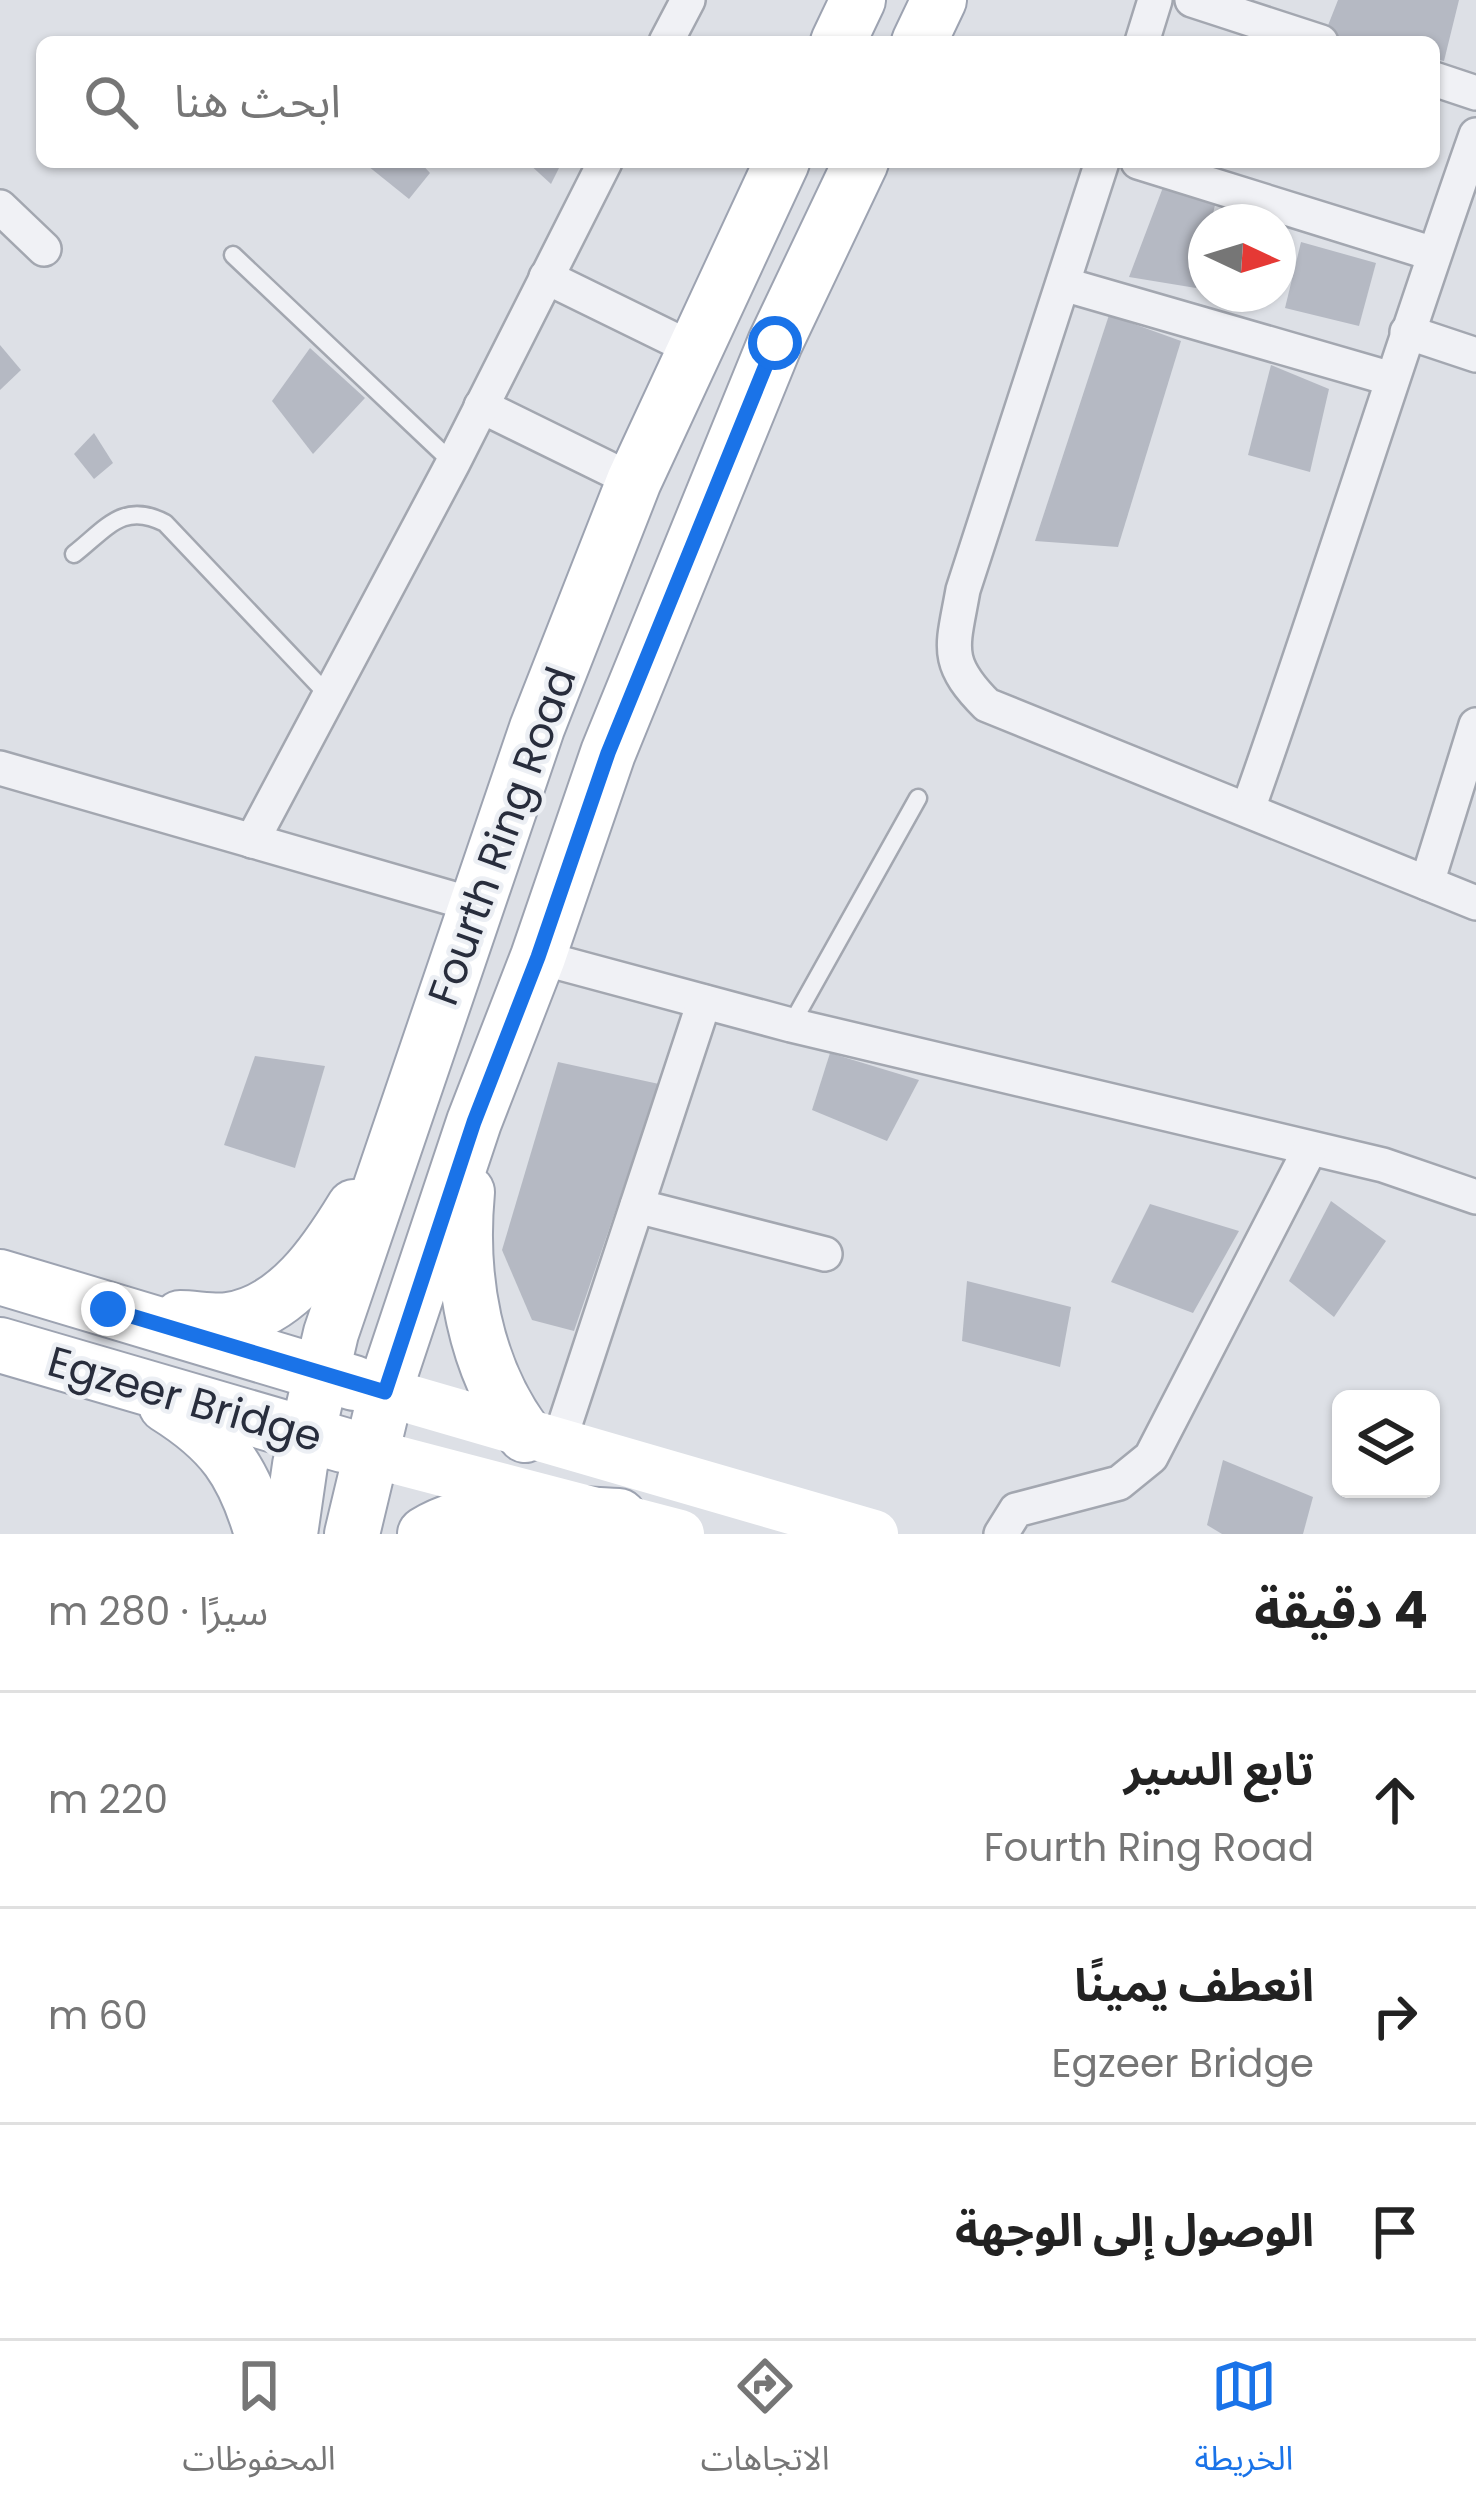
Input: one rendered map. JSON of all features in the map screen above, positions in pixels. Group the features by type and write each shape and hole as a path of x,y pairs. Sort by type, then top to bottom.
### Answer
{"main road":[{"path":"841,36 858,0"},
{"path":"922,36 939,0"},
{"name":"Fourth Ring Road","path":"290,1534 331,1333 537,728 634,481 779,168"},
{"name":"Fourth Ring Road","path":"352,1534 385,1392 474,1122 538,957 608,753 775,343 859,168"},
{"path":"474,1122 464,1222 472,1316 506,1410 542,1440"},
{"path":"108,1309 230,1320 269,1304 313,1269 399,1133"},
{"name":"Egzeer Bridge","path":"0,1277 385,1392"},
{"name":"Egzeer Bridge","path":"0,1345 370,1453"},
{"path":"93,1372 203,1428 230,1457 251,1498 262,1534"},
{"path":"385,1392 874,1534"},
{"path":"370,1453 680,1534"},
{"path":"425,1534 447,1520 475,1515 619,1516"}],"street":[{"path":"669,36 688,0"},
{"path":"1144,36 1155,0"},
{"path":"1192,0 1303,36"},
{"path":"1440,81 1476,93"},
{"path":"1248,809 1331,576 1407,332 1476,135"},
{"path":"252,841 453,464 602,168"},
{"path":"1100,168 963,590 953,661 987,705 1476,902"},
{"path":"1157,168 1434,254"},
{"path":"0,207 44,249"},
{"path":"547,277 695,350"},
{"path":"1063,284 1392,379"},
{"path":"1407,332 1476,355"},
{"path":"482,406 634,481"},
{"path":"1427,883 1476,725"},
{"path":"0,768 475,905"},
{"path":"538,957 791,1025 1383,1165 1476,1197"},
{"path":"542,1440 637,1206 704,1002"},
{"path":"1001,1534 1016,1510 1119,1483 1151,1457 1310,1149"},
{"path":"637,1206 825,1254"}],"lane":[{"path":"232,255 453,464"},
{"path":"74,554 123,515 145,512 165,523 331,698"},
{"path":"791,1025 918,798"}],"building":[{"path":"1338,0 1459,0 1444,61 1440,60 1440,36 1325,33"},
{"path":"370,168 425,168 430,173 409,199"},
{"path":"534,168 559,168 551,184"},
{"path":"1165,182 1213,204 1188,204 1188,287 1129,277"},
{"path":"1301,242 1376,263 1359,326 1296,311"},
{"path":"1109,315 1181,341 1118,547 1035,541"},
{"path":"0,345 21,370 0,390"},
{"path":"310,348 365,398 313,454 272,401"},
{"path":"1271,365 1329,389 1310,472 1248,455"},
{"path":"94,433 113,463 94,479 74,454"},
{"path":"830,1053 919,1080 887,1141 812,1110"},
{"path":"255,1056 325,1066 295,1168 224,1145"},
{"path":"558,1062 659,1084 574,1331 532,1320 502,1250"},
{"path":"1331,1201 1386,1241 1334,1317 1289,1281"},
{"path":"1150,1204 1239,1231 1193,1313 1111,1282"},
{"path":"967,1281 1071,1307 1060,1367 962,1341"},
{"path":"1223,1460 1313,1497 1303,1534 1222,1534 1207,1525"}],"route":[{"path":"108,1309 385,1392 474,1122 538,957 608,753 775,343"}]}
